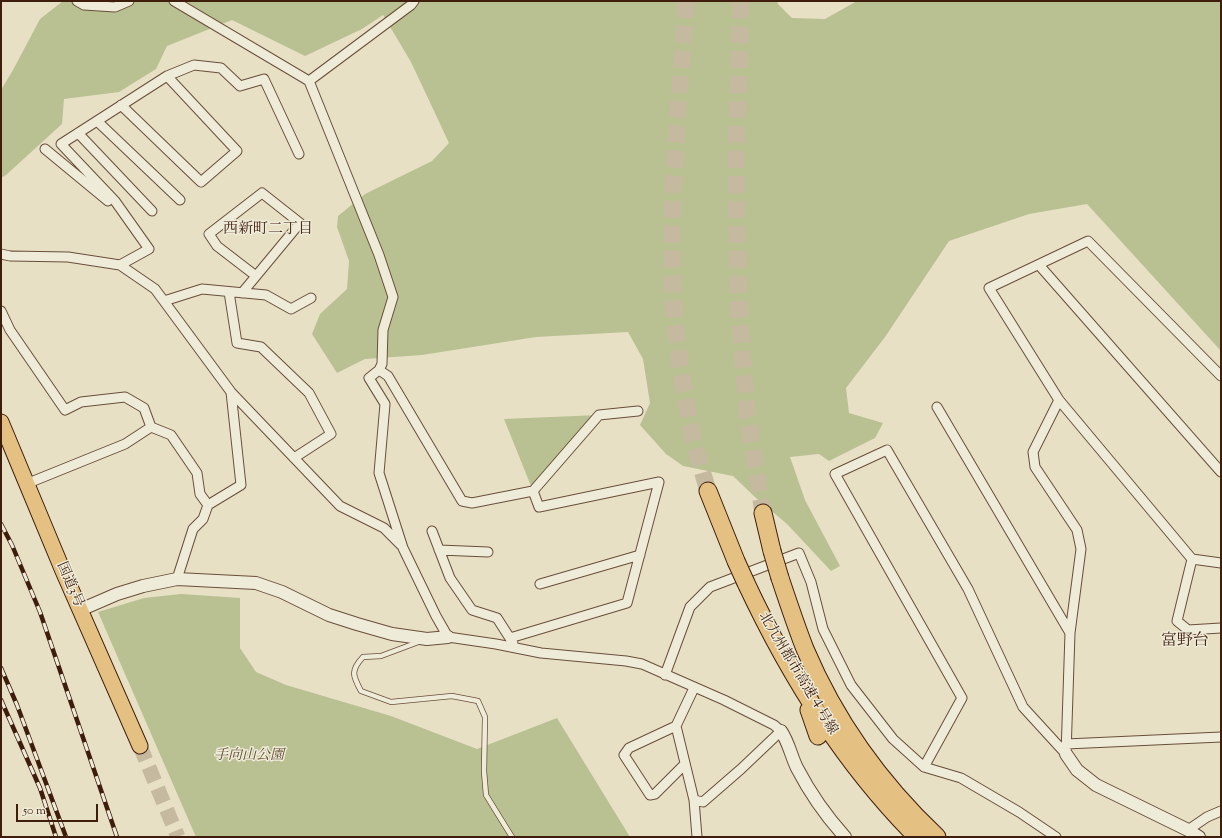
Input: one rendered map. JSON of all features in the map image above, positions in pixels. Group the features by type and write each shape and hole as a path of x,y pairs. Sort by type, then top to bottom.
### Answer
{"highway":[{"name":"国道3号","path":"1,422 80,610 140,746"},
{"name":"北九州都市高速４号線","path":"708,491 736,561 764,622 798,680 850,759 879,795 917,837"},
{"name":"北九州都市高速４号線","path":"763,513 772,552 793,618 806,650 835,709 853,738 874,767 898,796 937,837"},
{"path":"798,680 818,736"}],"street":[{"path":"77,1 84,5 115,7 129,1"},
{"path":"174,1 309,81 379,255 393,297 384,330 382,364 379,370 369,378 385,404 379,473 403,548 436,616 448,637"},
{"path":"309,81 411,5 414,1"},
{"path":"120,265 149,249 115,201 61,144 167,76 194,65 221,68 240,86 264,79 299,154"},
{"path":"121,105 201,182 237,150 167,76"},
{"path":"97,121 180,200"},
{"path":"78,133 152,212"},
{"path":"45,149 123,213"},
{"path":"242,293 300,223 262,193 209,234 217,246 256,276"},
{"path":"1221,376 1088,241 989,288 1059,400 1192,559 1221,563"},
{"path":"1,254 68,257 120,265 155,289 231,392 294,458 340,506 384,528 403,548"},
{"path":"1039,265 1221,472"},
{"path":"164,301 202,289 266,295 291,309 311,298"},
{"path":"229,292 237,343 261,347 308,393 331,434 294,458"},
{"path":"1,311 10,330 65,410 81,402 125,397 144,408 151,427 171,435 197,473 200,494 208,505"},
{"path":"379,370 388,376 462,501 472,503 533,491 599,415 638,411"},
{"path":"177,579 193,529 203,519 208,505 241,485 231,392"},
{"path":"1059,400 1033,452 1035,467 1077,530 1081,549 1070,633 1066,749"},
{"path":"937,407 1070,633"},
{"path":"26,484 125,444 151,427"},
{"path":"924,768 962,698 835,474 887,450 968,589 1023,707 1066,749 1077,770 1096,785 1188,830 1199,837"},
{"path":"510,638 627,602 659,482 539,507 533,491"},
{"path":"432,531 450,578 472,610 497,618 517,649"},
{"path":"439,550 488,552"},
{"path":"665,675 690,607 710,587 799,552 811,582 823,629 851,685 893,739 924,768 961,778 1019,812 1056,837"},
{"path":"540,584 640,555"},
{"path":"1192,559 1177,621 1188,630 1221,628"},
{"path":"80,610 117,594 143,586 177,579 256,583 282,592 329,615 392,634 427,639 448,637 496,644 541,653 626,660 642,664 724,700 774,725 781,731 786,739 795,764 812,794 845,837"},
{"path":"694,688 676,726 694,800 697,837"},
{"path":"676,726 629,748 624,755 650,795 655,794 685,764"},
{"path":"694,800 703,802 781,731"},
{"path":"1066,749 1221,737"},
{"path":"1188,830 1207,817 1221,811"}],"lane":[{"path":"427,639 381,656 362,657 355,666 354,678 361,692 391,702 452,696 478,701 486,717 484,771 486,795 512,837"}],"green space":[{"path":"63,1 777,1 778,4 792,18 825,19 857,1 1221,1 1221,351 1087,204 1029,214 949,241 885,337 846,388 849,413 883,423 875,438 829,461 819,454 790,457 805,500 840,566 831,571 787,524 733,476 683,466 666,454 640,425 650,403 643,359 628,332 536,337 422,355 365,359 337,373 312,334 320,314 347,289 349,261 337,227 338,216 365,194 432,161 449,143 411,62 383,15 362,29 305,56 232,20 167,46 156,69 119,92 64,99 62,124 1,178 1,90 40,19"},
{"path":"599,415 533,491 504,419"},
{"name":"手向山公園","path":"181,594 240,598 240,648 256,672 286,685 391,716 477,749 557,718 630,837 196,837 98,612 144,598"}],"tunnel":[{"path":"686,1 673,186 672,253 674,318 682,379 693,439 708,491"},
{"path":"741,1 736,155 738,296 747,413 763,513"},
{"path":"140,746 178,837"}],"railway":[{"path":"1,524 12,545 40,612 117,837"},
{"path":"1,668 17,705 66,837"},
{"path":"1,700 40,788 56,837"}],"district":[{"name":"西新町二丁目","path":"268,230"},
{"name":"富野台","path":"1185,642"}]}
